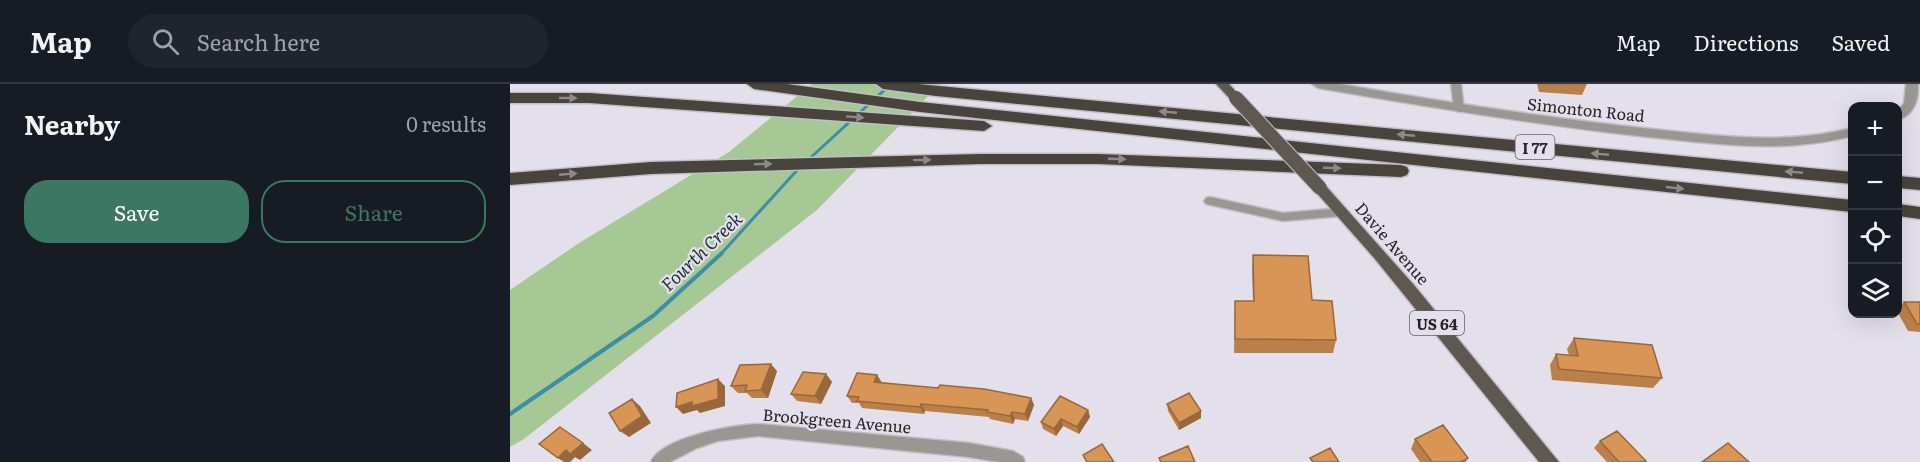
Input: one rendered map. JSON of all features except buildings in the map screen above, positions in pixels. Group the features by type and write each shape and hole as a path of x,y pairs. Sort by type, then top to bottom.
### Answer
{"highway":[{"name":"I 77","path":"754,84 920,107 1848,206"},
{"name":"I 77","path":"884,84 936,91 1848,178"},
{"path":"969,84 1119,108"},
{"path":"510,98 589,98 1249,143"},
{"path":"510,179 651,168 863,160 1098,159 1555,176"},
{"path":"1902,182 1920,184"},
{"path":"1902,211 1920,213"}],"main road":[{"name":"Davie Avenue","path":"1222,84 1388,262 1550,462"}],"street":[{"name":"Simonton Road","path":"1318,84 1459,109 1556,123 1738,142 1808,142 1848,133"},
{"path":"1456,84 1459,109"},
{"path":"1902,113 1912,100 1912,84"},
{"path":"1210,201 1284,217 1342,212"},
{"name":"Brookgreen Avenue","path":"657,462 672,452 710,436 731,431 758,430 969,450 1013,458 1018,462"}],"green space":[{"path":"812,84 940,84 817,210 524,439 510,447 510,290 579,243 729,152"}],"waterway":[{"name":"Fourth Creek","path":"808,160 891,84"},
{"name":"Fourth Creek","path":"721,254 800,167"},
{"name":"Fourth Creek","path":"510,414 653,316 721,254"}]}
